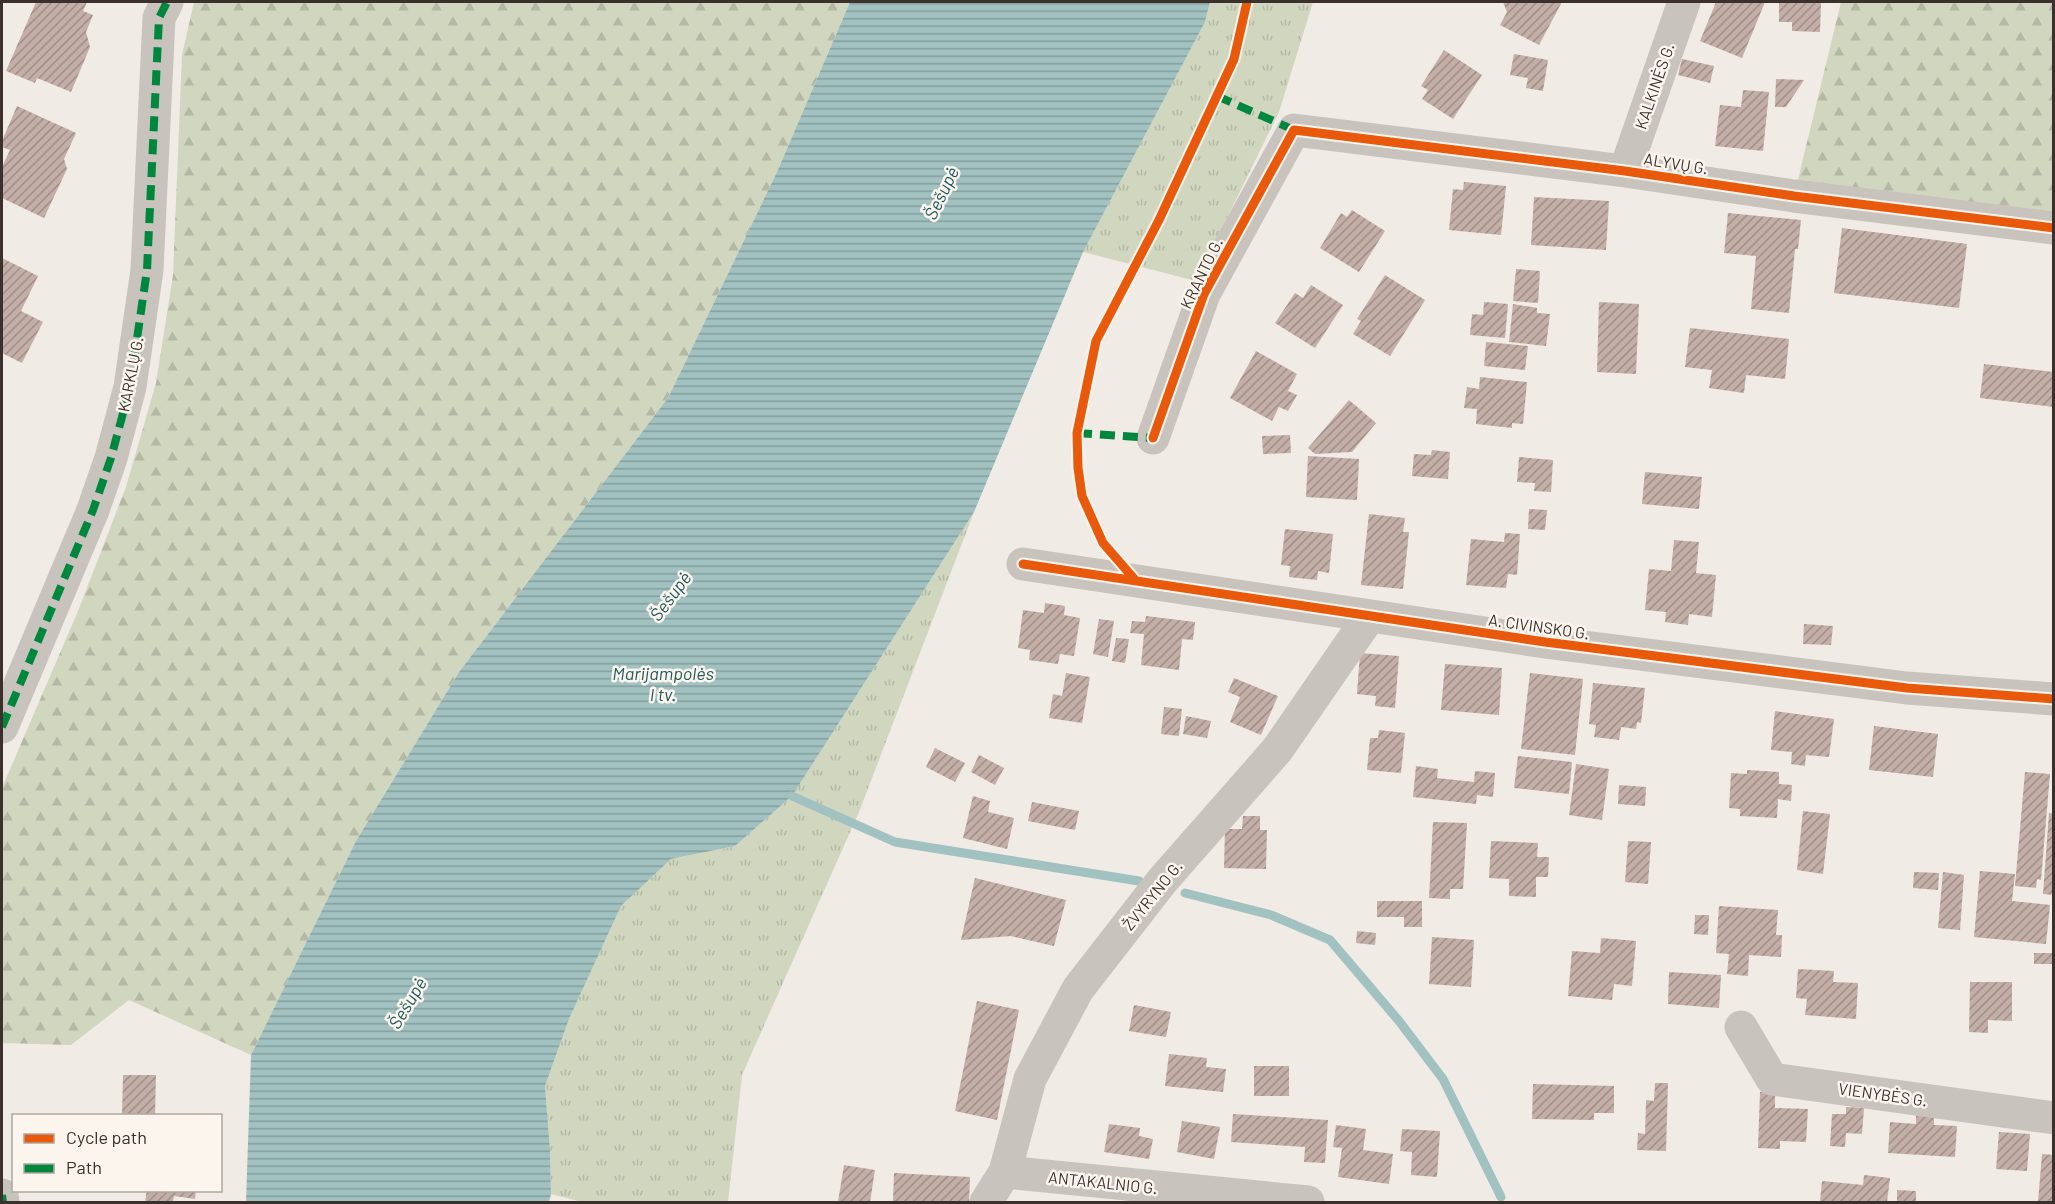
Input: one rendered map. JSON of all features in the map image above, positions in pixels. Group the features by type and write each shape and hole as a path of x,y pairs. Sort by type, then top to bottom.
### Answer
{"street":[{"name":"KARKLŲ G.","path":"2,727 93,510 111,458 130,387 147,270 159,18 168,2"},
{"name":"KALKINĖS G.","path":"1624,171 1684,2"},
{"name":"ALYVŲ G.","path":"1294,130 2054,228"},
{"name":"KRANTO G.","path":"1153,438 1204,294 1294,130"},
{"name":"A. CIVINSKO G.","path":"1023,564 1545,642 1895,687 2054,699"},
{"name":"ŽVYRYNO G.","path":"986,1203 1005,1172 1030,1079 1078,989 1162,881 1277,750 1369,616"},
{"name":"VIENYBĖS G.","path":"1741,1027 1772,1079 2054,1118"},
{"name":"ANTAKALNIO G.","path":"1005,1172 1308,1203"},
{"path":"2,1195 3,1203"}],"green space":[{"path":"194,2 850,2 777,172 668,398 459,672 356,841 251,1055 129,1000 71,1045 2,1043 2,788 78,611 126,487 156,383 173,275 182,55"},
{"path":"1210,2 1313,2 1279,112 1196,281 1083,252 1205,22"},
{"path":"1841,2 2053,2 2054,217 1794,196"},
{"path":"974,512 859,812 742,1075 728,1202 582,1202 551,1194 545,1086 569,1019 621,906 671,859 735,846 792,796"}],"water":[{"name":"Marijampolės I tv.","path":"850,2 1210,2 1205,22 1083,252 974,512 792,796 735,846 671,859 621,906 569,1019 545,1086 550,1150 551,1194 549,1202 246,1202 251,1055 356,841 459,672 668,398 777,172"}],"building":[{"path":"36,2 87,2 83,11 93,15 86,32 90,47 71,92 37,78 35,83 6,71"},
{"path":"1503,2 1562,2 1539,45 1500,25 1507,12"},
{"path":"1716,2 1765,2 1742,58 1700,41"},
{"path":"1779,2 1821,2 1820,32 1792,31 1792,22 1779,22"},
{"path":"1444,50 1482,75 1453,119 1422,99 1428,90 1421,86"},
{"path":"1514,54 1548,60 1543,91 1526,88 1528,78 1510,75"},
{"path":"1682,59 1714,66 1710,83 1678,75"},
{"path":"1776,79 1804,80 1786,107 1775,107"},
{"path":"1743,90 1769,92 1763,151 1715,146 1720,105 1741,107"},
{"path":"17,106 76,133 64,159 67,169 44,218 2,198 2,167 10,150 2,147 2,141"},
{"path":"1464,182 1506,186 1501,235 1449,230 1453,189 1463,190"},
{"path":"1534,197 1609,201 1606,250 1531,245"},
{"path":"1352,210 1385,231 1359,272 1320,248 1341,213 1347,217"},
{"path":"1728,213 1801,220 1798,249 1795,249 1789,313 1751,309 1756,256 1724,253"},
{"path":"1842,228 1967,244 1959,308 1834,293"},
{"path":"2,258 38,276 21,311 43,322 22,363 2,353"},
{"path":"1516,269 1540,271 1538,303 1513,301"},
{"path":"1385,275 1425,300 1390,356 1353,334 1361,321 1357,319"},
{"path":"1311,285 1343,305 1315,348 1275,323 1295,293 1303,298"},
{"path":"1484,302 1508,304 1505,338 1470,335 1472,314 1483,315"},
{"path":"1599,302 1639,304 1636,374 1597,372"},
{"path":"1513,304 1537,308 1537,313 1550,314 1546,346 1509,342"},
{"path":"1690,328 1789,339 1785,379 1746,375 1744,393 1709,388 1712,370 1685,367"},
{"path":"1486,342 1528,346 1525,370 1484,366"},
{"path":"1256,351 1297,374 1288,391 1297,395 1288,411 1279,407 1272,421 1230,398"},
{"path":"1984,364 2054,372 2054,407 1980,398"},
{"path":"1480,377 1527,382 1523,424 1512,423 1512,428 1476,424 1477,409 1464,408 1467,387 1479,389"},
{"path":"1349,400 1376,423 1352,452 1315,454 1308,448"},
{"path":"1290,435 1291,453 1263,454 1262,436"},
{"path":"1432,450 1450,452 1448,479 1412,476 1414,454 1431,455"},
{"path":"1308,456 1359,459 1357,500 1306,497"},
{"path":"1519,457 1553,460 1551,492 1534,491 1535,483 1517,482"},
{"path":"1645,472 1702,477 1699,509 1642,504"},
{"path":"1529,509 1547,510 1545,530 1528,529"},
{"path":"1369,514 1405,518 1403,532 1409,532 1403,589 1361,585"},
{"path":"1285,529 1333,534 1329,573 1318,571 1317,580 1289,577 1290,566 1281,565"},
{"path":"1505,533 1520,534 1517,575 1508,574 1506,588 1466,585 1471,539 1504,542"},
{"path":"1674,540 1699,542 1696,573 1716,575 1712,617 1689,614 1688,625 1665,622 1666,612 1645,610 1649,569 1671,571"},
{"path":"1045,603 1065,606 1064,615 1080,618 1074,656 1060,654 1058,664 1029,660 1030,650 1018,648 1023,610 1044,613"},
{"path":"1146,616 1195,622 1193,640 1182,639 1179,670 1141,665 1144,634 1130,633 1132,621 1145,622"},
{"path":"1099,619 1114,621 1108,657 1093,654"},
{"path":"1804,624 1833,626 1831,645 1803,644"},
{"path":"1116,638 1129,639 1125,663 1112,661"},
{"path":"1360,653 1399,656 1395,708 1375,706 1376,696 1357,694"},
{"path":"1445,664 1502,668 1499,715 1441,710"},
{"path":"1066,673 1090,677 1082,723 1049,718 1053,694 1062,696"},
{"path":"1530,673 1583,679 1575,755 1521,749"},
{"path":"1234,678 1278,696 1261,735 1230,722 1240,697 1228,692"},
{"path":"1593,683 1645,688 1641,723 1637,722 1636,729 1621,727 1619,740 1594,737 1596,725 1589,724"},
{"path":"1164,707 1182,709 1179,736 1161,734"},
{"path":"1775,711 1834,719 1829,757 1806,755 1805,766 1791,764 1792,752 1771,750"},
{"path":"1186,716 1211,721 1207,738 1183,734"},
{"path":"1874,726 1938,734 1933,777 1869,770"},
{"path":"1379,730 1405,733 1401,773 1367,770 1370,738 1378,738"},
{"path":"935,748 965,763 955,782 926,767"},
{"path":"979,755 1004,768 995,785 971,772"},
{"path":"1518,756 1572,762 1569,794 1514,788"},
{"path":"1576,764 1609,769 1602,820 1569,815"},
{"path":"1416,766 1438,769 1437,778 1474,782 1475,771 1495,773 1493,797 1477,795 1476,804 1413,797"},
{"path":"1747,770 1779,772 1779,784 1792,785 1791,801 1778,799 1777,818 1740,816 1740,809 1729,808 1731,773 1747,774"},
{"path":"2025,772 2050,774 2041,880 2037,879 2036,888 2015,886"},
{"path":"1619,785 1646,787 1645,806 1618,804"},
{"path":"973,796 990,801 988,812 1014,818 1007,849 963,838"},
{"path":"1032,802 1079,811 1075,830 1028,821"},
{"path":"1803,811 1830,814 1823,874 1797,870"},
{"path":"2049,813 2054,814 2054,895 2043,894"},
{"path":"1243,816 1260,816 1260,830 1267,830 1266,869 1224,868 1225,829 1242,829"},
{"path":"1433,822 1467,823 1463,889 1450,889 1450,899 1429,898"},
{"path":"1491,841 1538,843 1537,857 1549,857 1548,877 1536,877 1536,897 1509,896 1509,879 1489,878"},
{"path":"1628,841 1651,842 1648,884 1625,882"},
{"path":"1980,871 2015,874 2012,901 2050,905 2046,944 1974,937"},
{"path":"1914,872 1939,873 1938,890 1913,888"},
{"path":"1943,872 1964,875 1960,930 1938,928"},
{"path":"975,878 1066,900 1054,946 1011,936 961,940"},
{"path":"1377,901 1422,901 1422,927 1404,927 1404,917 1377,917"},
{"path":"1719,906 1778,910 1776,935 1782,935 1781,957 1749,955 1748,976 1727,974 1729,954 1716,953"},
{"path":"1695,915 1709,915 1708,935 1694,934"},
{"path":"1357,931 1376,933 1375,945 1356,943"},
{"path":"1432,937 1474,940 1471,987 1429,984"},
{"path":"1601,938 1636,941 1632,986 1614,984 1612,1000 1568,996 1572,951 1600,953"},
{"path":"2034,953 2054,953 2054,964 2034,964"},
{"path":"1798,969 1834,971 1833,982 1858,983 1856,1019 1805,1015 1807,999 1796,998"},
{"path":"1669,972 1721,975 1719,1008 1668,1004"},
{"path":"1970,982 2012,982 2012,1021 1988,1020 1988,1033 1969,1032"},
{"path":"977,1001 1019,1010 997,1120 955,1111"},
{"path":"1134,1005 1171,1012 1166,1037 1129,1031"},
{"path":"1169,1054 1207,1058 1206,1067 1226,1069 1223,1092 1165,1086"},
{"path":"1254,1066 1289,1066 1289,1096 1254,1096"},
{"path":"123,1075 156,1075 155,1114 122,1114"},
{"path":"1655,1083 1668,1083 1666,1151 1637,1150 1638,1133 1645,1134 1646,1100 1654,1101"},
{"path":"1533,1084 1614,1086 1614,1113 1594,1113 1594,1120 1532,1119"},
{"path":"1760,1092 1775,1092 1775,1108 1808,1109 1806,1142 1780,1141 1780,1149 1758,1148"},
{"path":"1846,1107 1864,1108 1862,1134 1846,1133 1845,1147 1830,1146 1832,1114 1846,1114"},
{"path":"1233,1114 1328,1120 1325,1163 1304,1162 1305,1147 1231,1142"},
{"path":"1916,1114 1934,1115 1934,1125 1957,1126 1955,1157 1888,1153 1890,1122 1916,1124"},
{"path":"1182,1121 1220,1127 1214,1159 1177,1152"},
{"path":"1109,1124 1140,1128 1139,1136 1153,1139 1149,1159 1104,1152"},
{"path":"1336,1125 1366,1129 1363,1150 1393,1154 1389,1184 1338,1177 1342,1148 1333,1147"},
{"path":"1402,1129 1440,1131 1437,1177 1411,1175 1412,1152 1400,1151"},
{"path":"1999,1132 2030,1134 2027,1171 1996,1169"},
{"path":"2042,1154 2054,1155 2054,1202 2038,1202"},
{"path":"844,1165 875,1170 870,1202 838,1202"},
{"path":"894,1173 970,1177 969,1202 893,1202"},
{"path":"1864,1175 1890,1178 1887,1202 1820,1202 1822,1181 1863,1185"},
{"path":"1897,1190 1916,1191 1916,1202 1897,1202"},
{"path":"147,1192 196,1192 195,1199 174,1196 173,1202 145,1202"}],"waterway":[{"path":"792,796 895,842 1139,881"},
{"path":"1185,893 1271,915 1330,940 1399,1021 1443,1079 1501,1197"}],"marked path":[{"path":"2,727 93,510 111,458 130,387 147,270 159,18 167,2"},
{"path":"1217,96 1294,130"},
{"path":"1077,433 1153,438"},
{"path":"2,1195 3,1202"}],"cycle path":[{"path":"1136,581 1103,543 1082,496 1077,433 1096,341 1159,220 1234,59 1247,2"},
{"path":"1153,438 1204,294 1294,130 2054,228"},
{"path":"1023,564 1545,642 1907,688 2054,699"}],"water label":[{"name":"Šešupė","path":"941,193"},
{"name":"Šešupė","path":"670,596"},
{"name":"Šešupė","path":"407,1003"}]}
